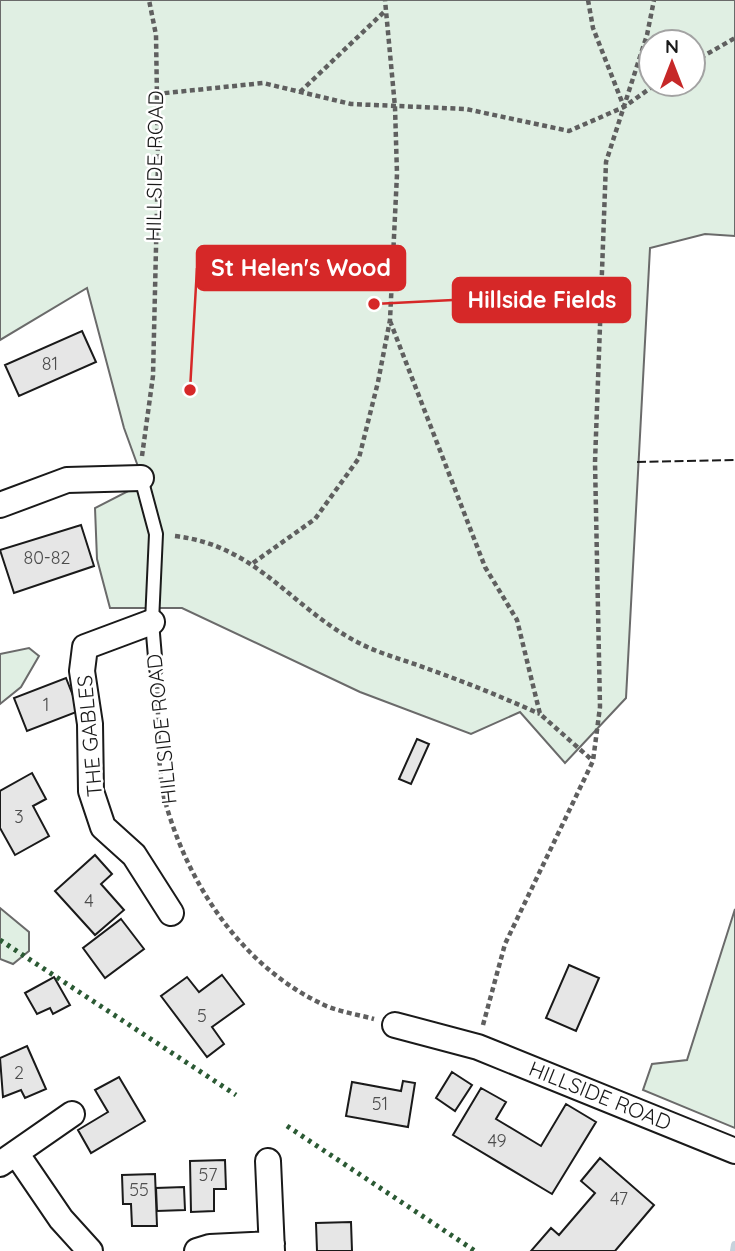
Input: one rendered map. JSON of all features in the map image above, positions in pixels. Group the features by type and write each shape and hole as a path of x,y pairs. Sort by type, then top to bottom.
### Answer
{"street":[{"path":"0,506 67,480 141,478"},
{"name":"THE GABLES","path":"152,622 85,647 82,671 90,724 91,791 103,827 134,855 171,914"},
{"name":"HILLSIDE ROAD","path":"395,1025 478,1047 735,1151"},
{"path":"72,1114 8,1159 90,1251"},
{"path":"197,1251 210,1247 272,1248 268,1161"}],"lane":[{"name":"HILLSIDE ROAD","path":"141,478 156,534 152,622 156,669"}],"path":[{"name":"HILLSIDE ROAD","path":"141,478 153,376 156,35 149,0"},
{"path":"253,564 315,519 359,458 390,320 397,174 395,107 385,0"},
{"path":"588,0 593,28 624,107"},
{"path":"478,1047 505,944 593,761 600,706 594,462 606,162 647,35 654,0"},
{"path":"300,92 385,10"},
{"path":"707,54 735,38"},
{"path":"156,94 263,83 351,104 466,109 569,131 624,107 637,98"},
{"path":"390,320 485,567 517,620 540,714"},
{"path":"156,534 204,540 253,564 326,623 361,645 481,688 540,714 593,761"},
{"name":"HILLSIDE ROAD","path":"156,669 164,799 191,867 226,928 264,968 319,1003 395,1025"}],"green space":[{"path":"0,0 735,0 735,236 705,234 650,248 626,698 565,763 520,712 471,734 360,692 182,608 110,608 97,559 95,508 144,483 124,428 87,288 0,340"},
{"path":"29,648 39,656 21,687 0,704 0,654"},
{"path":"0,908 29,932 29,951 13,964 0,959"},
{"path":"735,909 735,1128 643,1090 652,1064 687,1060"}],"building":[{"path":"82,331 96,362 19,396 5,365"},
{"path":"81,525 94,566 14,593 0,550"},
{"path":"66,678 79,711 27,731 14,698"},
{"path":"417,739 429,744 411,784 399,779"},
{"path":"32,773 46,799 33,806 49,836 15,855 0,828 0,791"},
{"path":"95,855 112,874 101,884 124,910 95,935 55,891"},
{"path":"121,919 144,949 105,978 83,948"},
{"path":"569,965 599,978 576,1031 546,1018"},
{"path":"222,975 244,1004 212,1027 224,1044 207,1057 161,996 187,977 199,992"},
{"path":"54,977 70,1005 53,1014 50,1008 37,1014 25,993"},
{"path":"27,1046 46,1089 25,1098 21,1090 3,1097 0,1058"},
{"path":"452,1072 472,1085 455,1111 436,1098"},
{"path":"119,1077 145,1121 91,1153 78,1130 108,1112 95,1090"},
{"path":"403,1081 415,1083 408,1127 346,1116 352,1082 401,1091"},
{"path":"481,1088 506,1102 496,1119 541,1146 566,1104 596,1122 552,1194 453,1135"},
{"path":"600,1158 654,1205 615,1251 531,1251 551,1228 559,1235 595,1193 581,1181"},
{"path":"225,1160 226,1189 214,1189 214,1211 191,1212 190,1161"},
{"path":"155,1174 157,1226 132,1226 131,1204 123,1204 122,1175"},
{"path":"184,1187 185,1210 157,1211 156,1188"},
{"path":"351,1222 352,1251 317,1251 316,1223"}],"waterway":[{"path":"734,1251 735,1245"}],"hedge":[{"path":"0,940 236,1095"},
{"path":"287,1126 475,1251"}],"fence":[{"path":"637,462 735,460"}],"place":[{"name":"Hillside Fields","path":"374,304"},
{"name":"St Helen's Wood","path":"190,390"}]}
